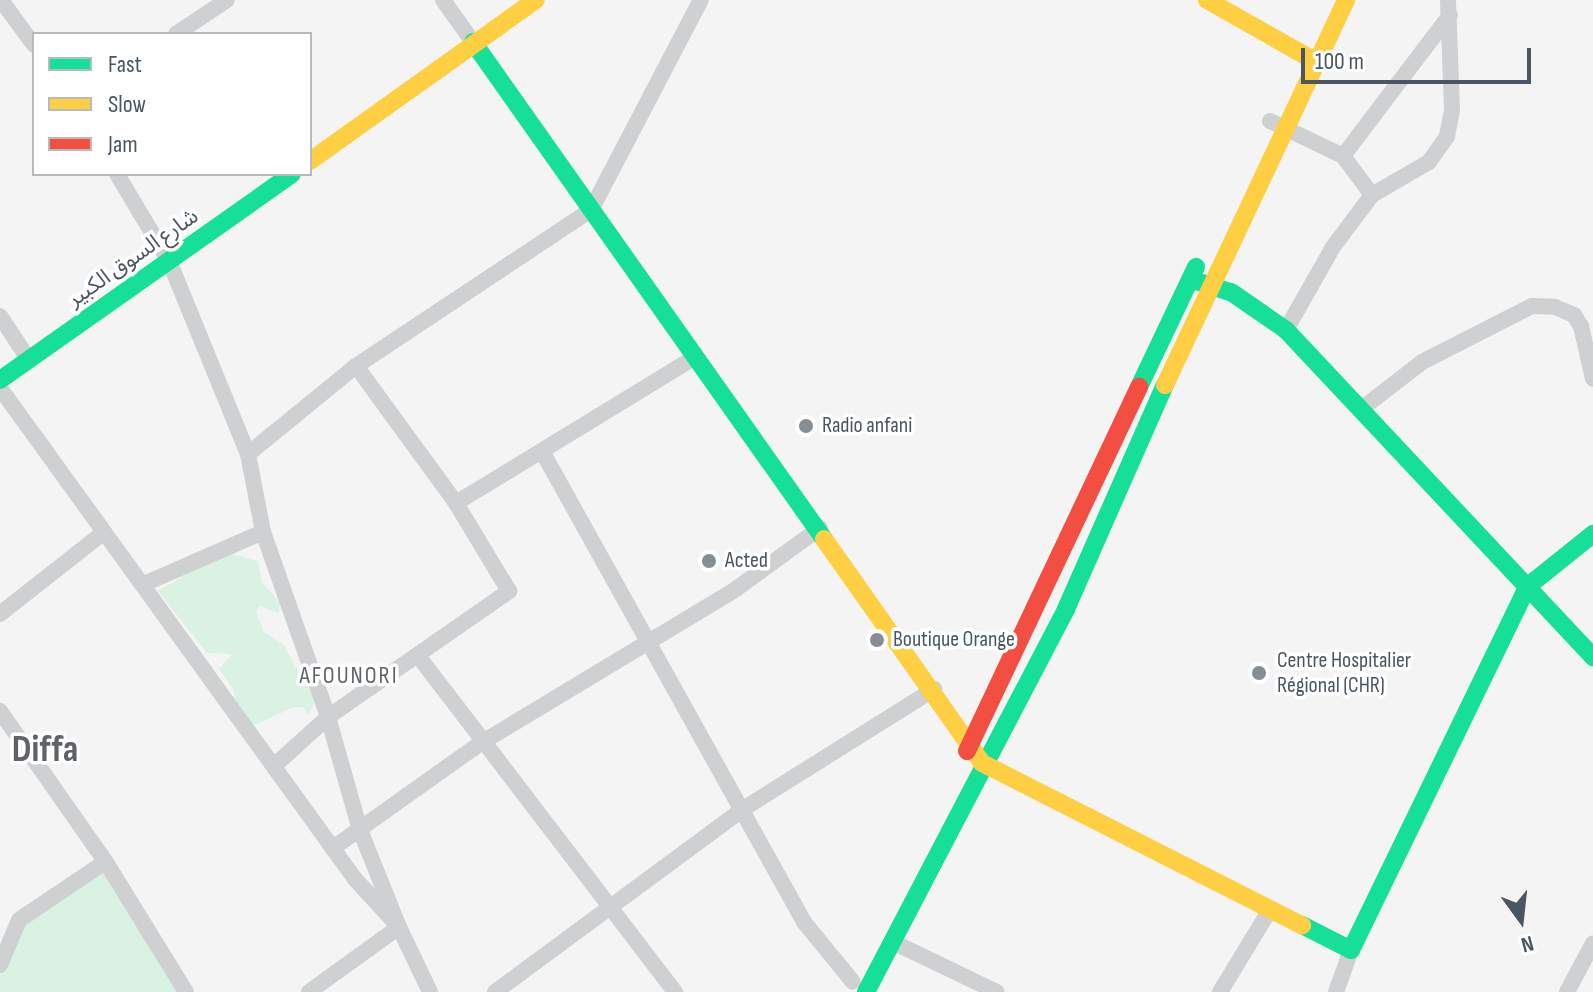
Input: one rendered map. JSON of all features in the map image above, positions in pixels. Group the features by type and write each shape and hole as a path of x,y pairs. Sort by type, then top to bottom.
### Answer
{"main road":[{"path":"312,160 536,0"},
{"path":"1207,0 1310,58"},
{"path":"1310,58 1329,0"},
{"path":"856,989 893,942 982,763 1066,609 1210,285 1276,125 1310,58 1346,0"},
{"path":"473,42 934,689 982,763 1351,950 1527,587 1593,534"},
{"path":"1241,175 1276,125"},
{"name":"شارع السوق الكبير","path":"0,380 289,176"},
{"path":"956,773 1203,253"},
{"path":"1191,279 1231,292 1286,330 1593,657"},
{"path":"856,989 936,814"}],"street":[{"path":"1,0 32,42"},
{"path":"443,0 473,42"},
{"path":"248,454 356,366 591,210 701,0"},
{"path":"179,32 220,2"},
{"path":"1343,156 1449,8"},
{"path":"1286,330 1333,247 1372,195 1429,162 1447,136 1449,8"},
{"path":"1276,125 1343,156 1372,195"},
{"path":"118,176 170,263 248,454 263,532 328,717 360,830 399,927 430,992"},
{"path":"1360,410 1422,362 1532,306 1555,307 1574,315 1581,326 1593,379"},
{"path":"0,316 29,360"},
{"path":"456,503 543,453 695,357"},
{"path":"274,766 328,717 419,657 509,591 456,503 356,366"},
{"path":"0,388 333,848 399,927"},
{"path":"543,453 804,922 856,989"},
{"path":"333,848 481,743 736,589 820,528"},
{"path":"144,584 263,532"},
{"path":"0,614 103,533"},
{"path":"419,657 481,743 612,907 675,992"},
{"path":"495,992 743,809 934,689"},
{"path":"0,711 105,862 186,992"},
{"path":"0,965 19,920 105,862"},
{"path":"1220,992 1271,908"},
{"path":"309,992 399,927"},
{"path":"893,942 997,992"},
{"path":"1567,992 1593,943"},
{"path":"1336,992 1351,950"}],"green space":[{"path":"225,552 258,561 262,582 280,603 279,613 260,606 256,612 264,632 284,645 296,668 307,677 317,698 308,715 304,707 294,707 255,725 238,715 233,689 219,669 232,654 207,653 158,591"},
{"path":"107,864 186,992 0,992 0,974 24,921"}],"traffic: fast":[{"path":"473,42 824,539"},
{"path":"0,380 289,176"},
{"path":"1139,387 1196,267"},
{"path":"1193,280 1231,292 1286,330 1593,657"},
{"path":"866,992 1066,609 1165,385"},
{"path":"1302,925 1351,950 1527,587 1593,534"}],"traffic: slow":[{"path":"312,160 536,0"},
{"path":"1207,0 1315,61"},
{"path":"1165,385 1346,0"},
{"path":"824,539 982,763 1302,925"}],"traffic: jam":[{"path":"967,751 1139,387"}],"place":[{"name":"Radio anfani","path":"806,426"},
{"name":"Acted","path":"709,561"},
{"name":"Boutique Orange","path":"877,640"},
{"name":"Centre Hospitalier Régional (CHR)","path":"1259,673"}],"district":[{"name":"AFOUNORI","path":"349,676"},
{"name":"Diffa","path":"45,750"}]}
